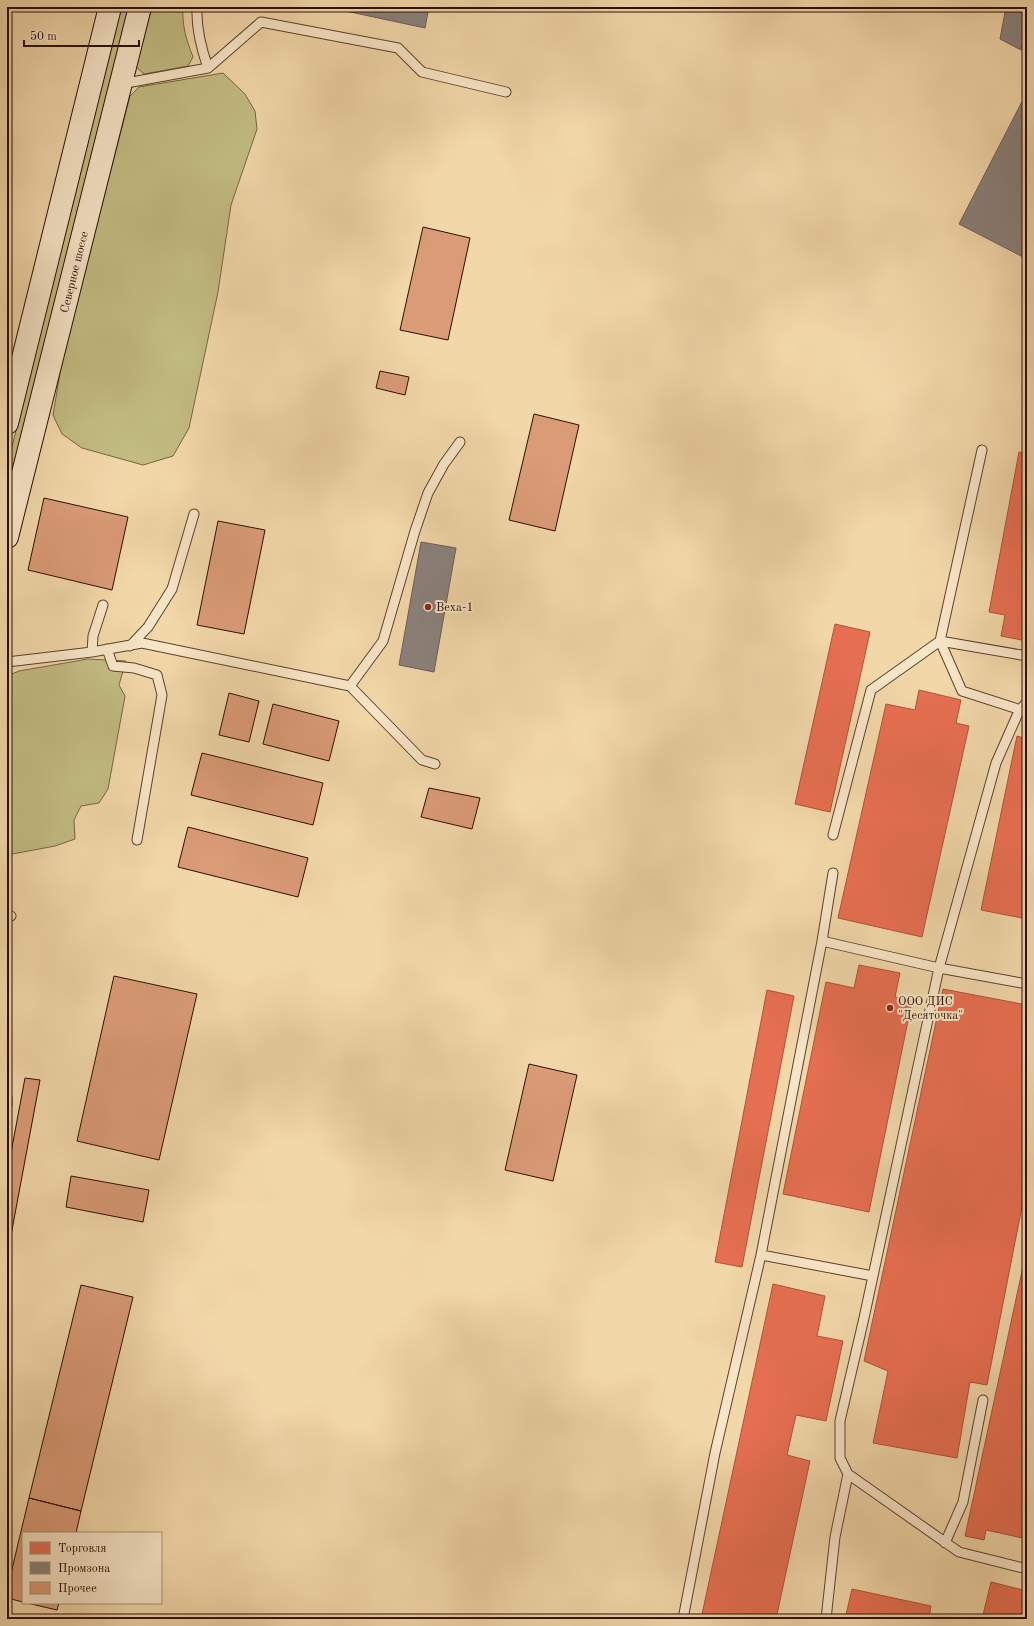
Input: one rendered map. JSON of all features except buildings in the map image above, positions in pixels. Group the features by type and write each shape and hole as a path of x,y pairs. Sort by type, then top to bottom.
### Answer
{"main road":[{"path":"7,423 110,7"},
{"name":"Северное шоссе","path":"7,537 140,7"}],"lane":[{"path":"197,7 196,20 202,51 208,68"},
{"path":"121,84 208,68 261,22 398,48 422,72 506,92"},
{"path":"350,686 382,641 428,493 444,464 460,442"},
{"path":"982,450 940,641 962,691 1023,712"},
{"path":"130,646 148,627 172,589 194,514"},
{"path":"92,652 93,636 102,605"},
{"path":"834,835 871,690 940,641 1027,656"},
{"path":"7,662 107,650 142,643 350,686 422,760 435,764"},
{"path":"107,650 112,666 134,668 157,676 162,695 137,840"},
{"path":"1027,702 996,762 939,968 873,1276 840,1421 840,1458 848,1474 959,1552 1027,1569"},
{"path":"683,1619 715,1453 761,1255 822,941 833,874"},
{"path":"822,941 939,968 1027,984"},
{"path":"7,1098 7,1105"},
{"path":"761,1255 873,1276"},
{"path":"945,1543 963,1502 983,1400"},
{"path":"826,1619 835,1537 848,1474"}],"shaded area":[{"path":"121,7 130,7 7,503 7,467"},
{"path":"152,7 183,7 185,32 193,57 188,66 144,74 136,67"},
{"path":"223,73 245,94 255,111 257,129 231,205 218,292 189,428 173,456 143,465 82,448 62,434 53,415 63,355 130,96 139,87"},
{"path":"88,659 126,661 119,685 125,696 108,789 99,803 81,806 74,820 75,839 55,846 7,855 7,676 19,671"}],"place":[{"name":"Веха-1","path":"428,607"},
{"name":"ООО ДИС \"Десяточка\"","path":"890,1008"}]}
